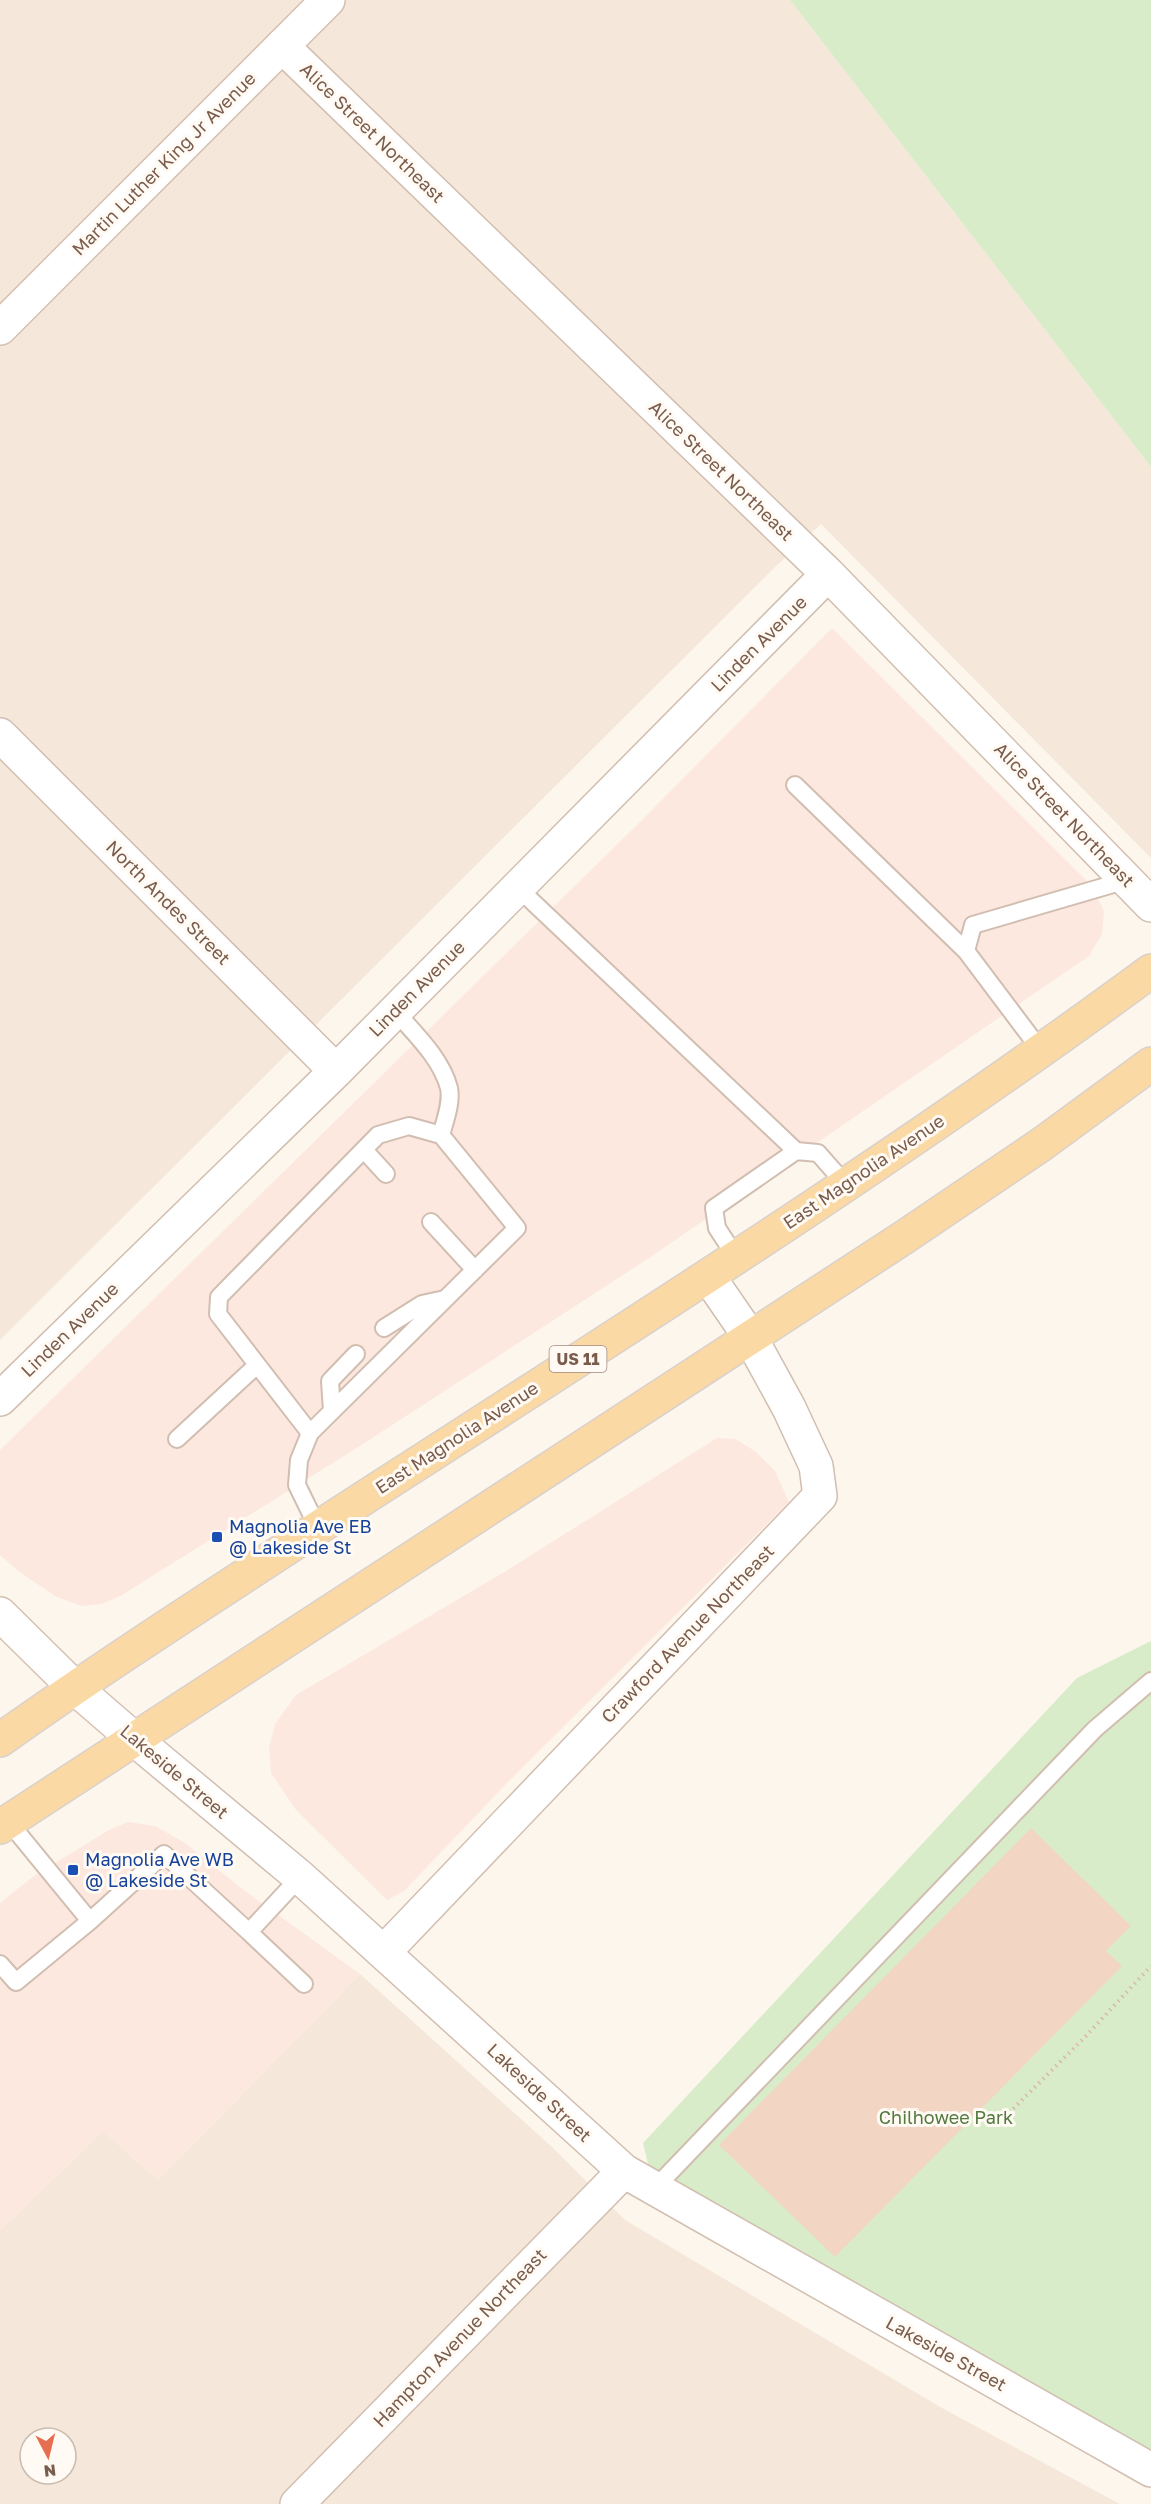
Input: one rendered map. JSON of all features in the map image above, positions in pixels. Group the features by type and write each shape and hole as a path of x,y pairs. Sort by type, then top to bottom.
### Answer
{"main road":[{"name":"East Magnolia Avenue","path":"0,1740 74,1688 318,1528 847,1186 1042,1052 1151,971"},
{"path":"4,1824 903,1238 1042,1144 1151,1064"}],"street":[{"name":"Martin Luther King Jr Avenue","path":"0,328 328,0"},
{"name":"Alice Street Northeast","path":"282,46 828,574 1151,905"},
{"name":"Linden Avenue","path":"0,1399 336,1071 828,574"},
{"name":"North Andes Street","path":"0,735 336,1071"},
{"name":"Crawford Avenue Northeast","path":"384,1952 820,1496 816,1466 808,1445 750,1337 708,1276"},
{"name":"Lakeside Street","path":"0,1614 74,1688 300,1877 624,2171 1151,2470"},
{"name":"Hampton Avenue Northeast","path":"297,2504 624,2171"}],"lane":[{"path":"795,785 966,951 1042,1052"},
{"path":"966,951 973,926 1127,880"},
{"path":"518,888 796,1151 818,1153 847,1186"},
{"path":"395,1011 436,1059 449,1089 447,1112 441,1135"},
{"path":"310,1433 218,1314 219,1297 378,1136 409,1126 441,1135 517,1228 310,1433 298,1460 297,1485 318,1528"},
{"path":"364,1150 387,1174"},
{"path":"736,1257 717,1228 714,1208 796,1151"},
{"path":"431,1222 475,1270"},
{"path":"384,1328 422,1304 446,1299"},
{"path":"332,1411 330,1381 356,1354"},
{"path":"177,1439 257,1365"},
{"path":"654,2189 1095,1729 1151,1681"},
{"path":"4,1824 90,1921"},
{"path":"0,1964 16,1982 90,1921 164,1854 304,1984"},
{"path":"249,1932 300,1877"}],"path":[{"path":"1009,2113 1083,2039 1151,1966"}],"shaded area":[{"path":"0,0 790,0 1151,467 1151,858 821,524 774,568 0,1340"},
{"path":"832,628 1090,884 1104,911 1102,934 1089,956 649,1258 363,1444 122,1595 102,1604 82,1606 57,1597 18,1571 0,1555 0,1450 640,822"},
{"path":"717,1438 735,1439 755,1451 775,1471 789,1502 506,1784 404,1891 387,1900 296,1810 271,1773 269,1748 275,1724 296,1695 506,1571"},
{"path":"128,1822 155,1826 185,1843 241,1888 360,1974 158,2180 103,2131 0,2230 0,1903 34,1876 109,1830"},
{"path":"360,1974 552,2147 625,2220 942,2408 1120,2504 0,2504 0,2230 103,2131 158,2180"}],"green space":[{"path":"790,0 1151,0 1151,467"},
{"name":"Chilhowee Park","path":"1151,1641 1151,2470 654,2189 643,2143 1077,1678"}],"building":[{"path":"1031,1828 1131,1926 1106,1951 1122,1966 835,2257 719,2145"}],"place":[{"name":"Magnolia Ave EB @ Lakeside St","path":"217,1537"},
{"name":"Magnolia Ave WB @ Lakeside St","path":"73,1870"}]}
